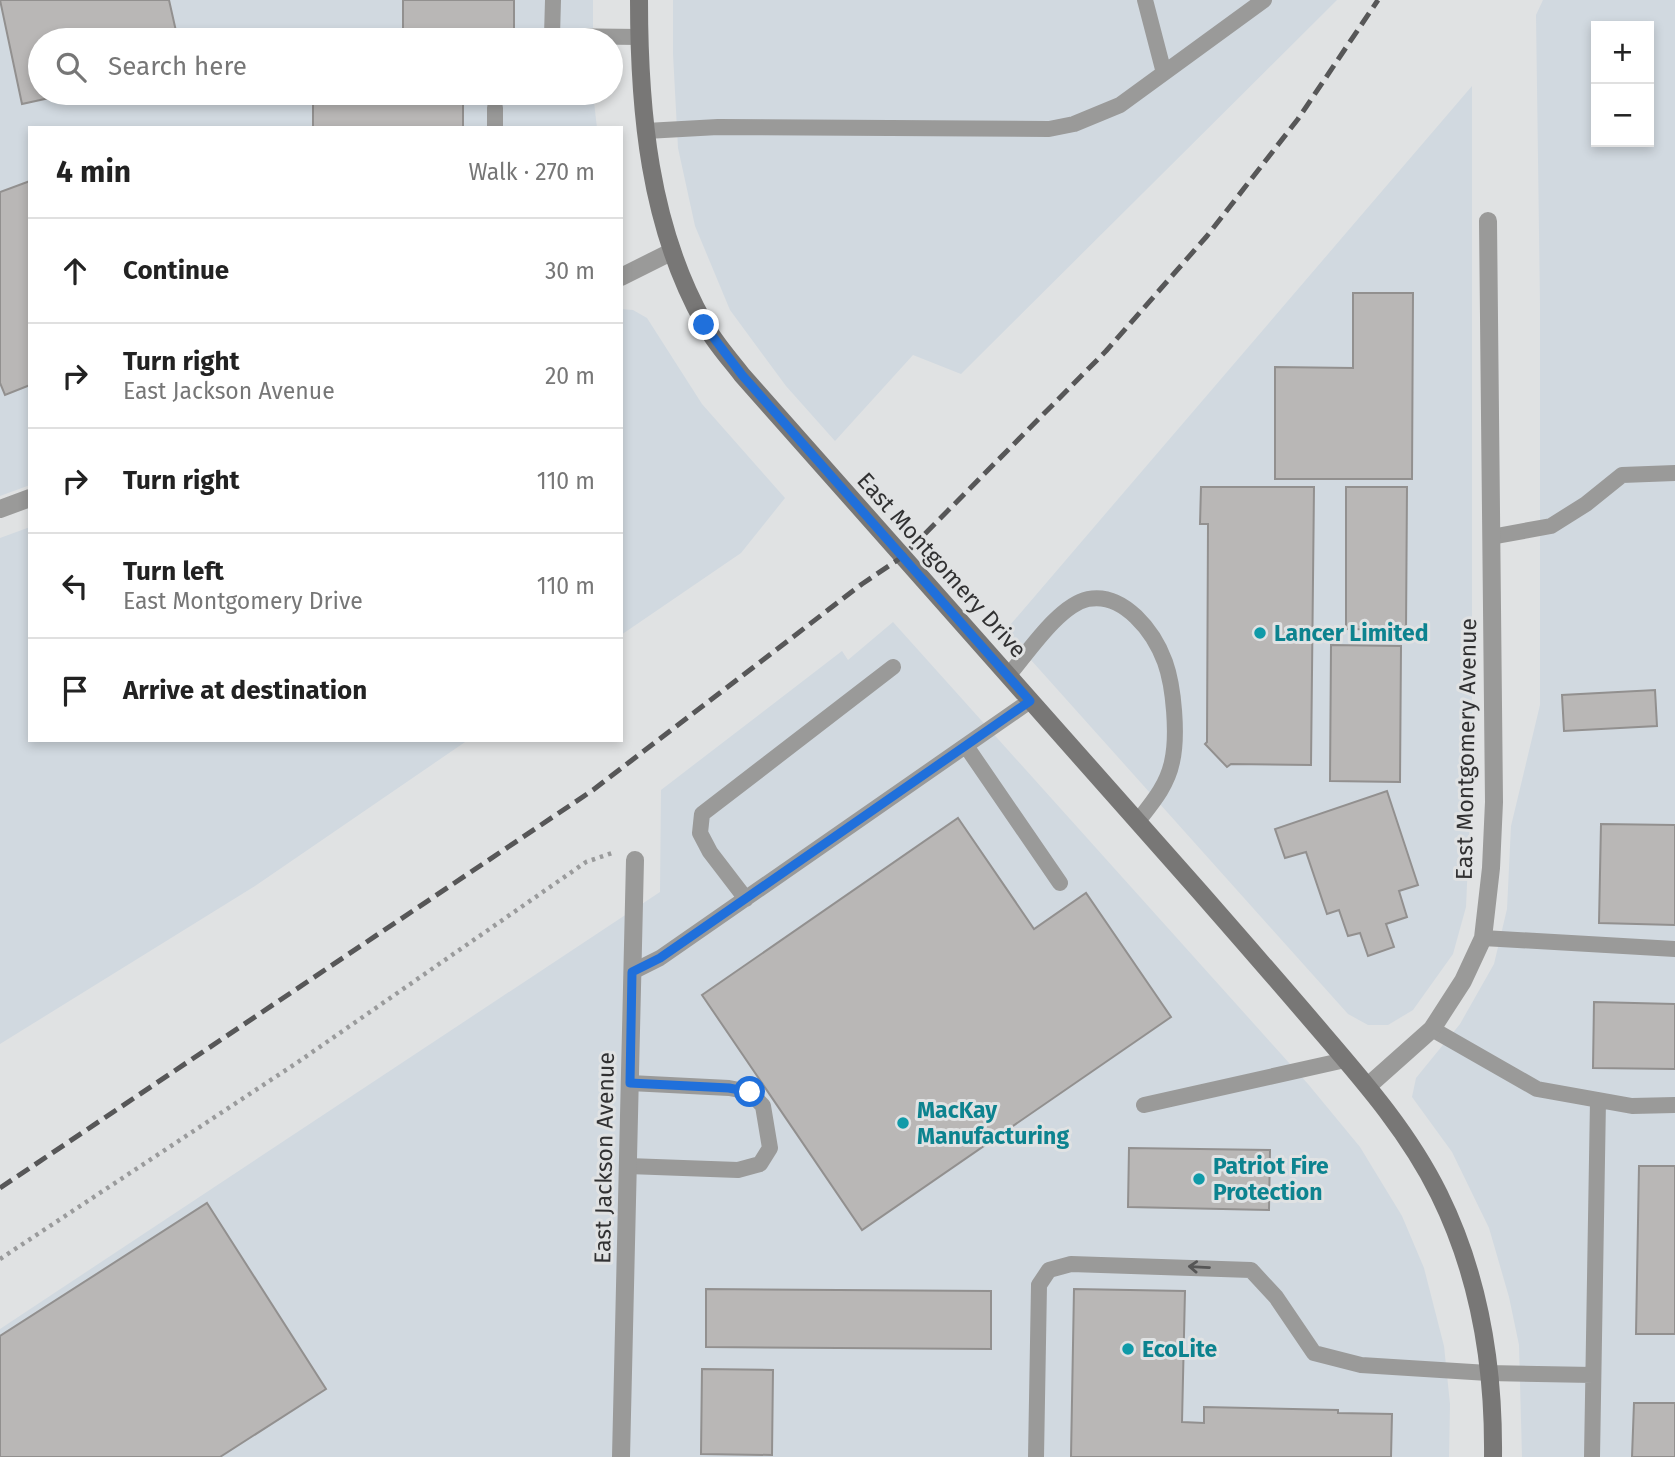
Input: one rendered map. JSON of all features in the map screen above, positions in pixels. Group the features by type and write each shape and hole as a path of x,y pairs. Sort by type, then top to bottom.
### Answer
{"main road":[{"name":"East Montgomery Drive","path":"639,0 646,131 653,187 671,252 704,325 742,375 1138,821 1368,1086"},
{"path":"1368,1086 1408,1139 1439,1194 1468,1264 1485,1346 1493,1417 1493,1457"}],"street":[{"name":"East Montgomery Avenue","path":"1368,1086 1432,1029 1462,981 1483,938 1491,868 1494,802 1488,221"},
{"path":"623,276 671,252"},
{"path":"0,509 28,499"},
{"name":"East Jackson Avenue","path":"621,1457 635,860"}],"lane":[{"path":"552,28 553,0"},
{"path":"1145,0 1164,73"},
{"path":"646,131 718,127 1049,129 1074,124 1120,105 1265,0"},
{"path":"623,37 640,37"},
{"path":"495,108 495,126"},
{"path":"1492,537 1551,526 1586,504 1622,475 1675,473"},
{"path":"1008,676 1057,618 1073,606 1088,599 1110,600 1131,611 1151,635 1165,661 1174,727 1173,758 1168,777 1160,794 1138,821"},
{"path":"746,899 705,842 700,832 702,814 893,667"},
{"path":"632,972 660,958 1030,701"},
{"path":"966,746 1060,883"},
{"path":"1483,938 1675,949"},
{"path":"1432,1029 1537,1089 1632,1106 1675,1105"},
{"path":"1144,1105 1345,1060"},
{"path":"628,1166 738,1170 760,1164 770,1148 763,1106 750,1092 729,1088 630,1083"},
{"path":"1592,1457 1598,1100"},
{"path":"1036,1457 1039,1285 1049,1270 1071,1264 1251,1269 1276,1297 1314,1353 1361,1365 1488,1373 1593,1375"}],"path":[{"path":"0,1259 298,1062 586,862 612,851 635,860"}],"shaded area":[{"path":"0,0 593,0 593,28 28,28 28,105 594,105 597,126 28,126 28,486 0,496"},
{"path":"673,0 1337,0 961,374 913,355 835,441 786,386 730,310 695,226 678,148"},
{"path":"1543,0 1675,0 1675,1457 1522,1457 1519,1345 1509,1297 1489,1228 1452,1152 1412,1097 1416,1078 1460,1024 1494,964 1507,909 1511,826 1540,705 1540,304 1536,15"},
{"path":"1472,86 1472,772 1466,907 1453,954 1413,1010 1388,1025 1368,1025 1348,1014 1005,631"},
{"path":"623,309 633,310 647,318 702,404 785,498 741,553 623,634"},
{"path":"28,528 28,742 465,742 255,886 0,1044 0,538"},
{"path":"893,622 1308,1084 1360,1147 1402,1216 1424,1268 1444,1346 1450,1404 1449,1457 0,1457 0,1329 660,892 661,790 842,651 848,660"}],"building":[{"path":"0,0 169,0 175,28 28,28 28,103 22,104"},
{"path":"403,0 514,0 514,28 403,28"},
{"path":"313,105 463,105 463,126 313,126"},
{"path":"28,182 28,386 5,395 0,383 0,192"},
{"path":"1353,293 1413,293 1412,479 1275,479 1275,367 1353,368"},
{"name":"Lancer Limited","path":"1201,487 1314,487 1311,765 1231,764 1227,767 1205,744 1208,524 1200,524"},
{"path":"1346,487 1407,487 1406,630 1346,629"},
{"path":"1331,645 1401,646 1400,782 1330,781"},
{"path":"1655,690 1657,726 1564,731 1562,695"},
{"path":"1387,791 1418,885 1399,891 1407,917 1386,924 1394,947 1368,956 1360,933 1348,936 1339,910 1327,914 1306,852 1285,858 1275,829"},
{"name":"MacKay Manufacturing","path":"958,818 1034,929 1086,893 1171,1017 862,1230 702,995"},
{"path":"1601,824 1675,825 1675,925 1599,923"},
{"path":"1594,1002 1675,1004 1675,1069 1593,1068"},
{"name":"Patriot Fire Protection","path":"1129,1148 1270,1150 1269,1210 1128,1207"},
{"path":"1639,1166 1675,1166 1675,1334 1636,1334"},
{"path":"207,1203 326,1389 220,1457 0,1457 0,1336"},
{"path":"706,1289 991,1291 991,1349 706,1347"},
{"name":"EcoLite","path":"1074,1289 1185,1291 1182,1422 1204,1423 1204,1407 1392,1414 1391,1457 1071,1457"},
{"path":"702,1369 773,1370 772,1455 701,1454"},
{"path":"1634,1403 1675,1403 1675,1457 1632,1457"}],"railway":[{"path":"0,1188 593,790 862,584 902,557 1106,351 1207,236 1298,119 1378,0"}],"place":[{"name":"Lancer Limited","path":"1260,633"},
{"name":"MacKay Manufacturing","path":"903,1123"},
{"name":"Patriot Fire Protection","path":"1199,1179"},
{"name":"EcoLite","path":"1128,1349"}],"route":[{"path":"704,325 742,375 1030,701 660,958 632,972 630,1083 729,1088 750,1092"}]}
